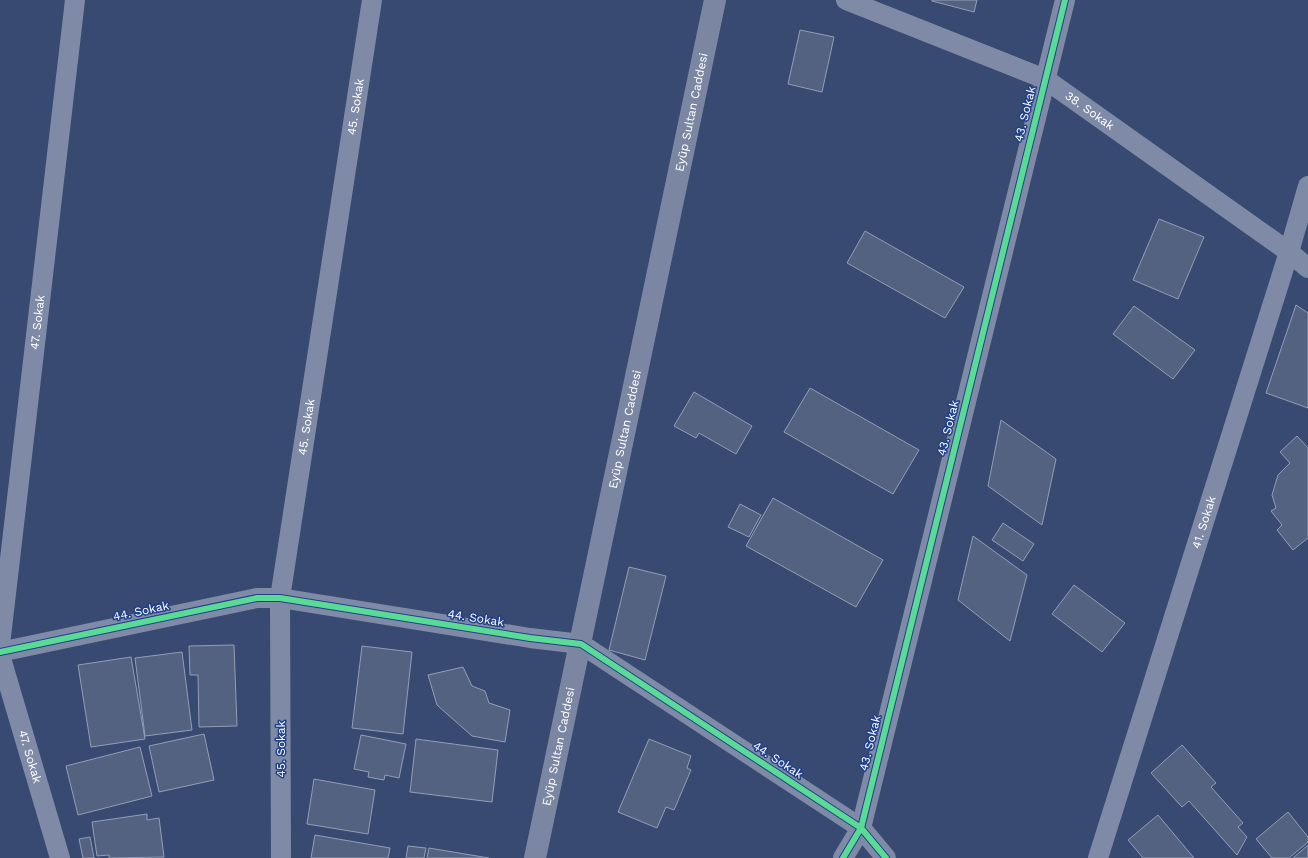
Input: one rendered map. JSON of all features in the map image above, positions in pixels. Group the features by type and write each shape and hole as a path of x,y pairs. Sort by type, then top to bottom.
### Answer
{"street":[{"name":"47. Sokak","path":"0,645 76,0"},
{"name":"45. Sokak","path":"281,858 280,598 372,0"},
{"name":"Eyüp Sultan Caddesi","path":"535,858 715,0"},
{"name":"38. Sokak","path":"846,0 1045,79 1288,252 1308,268"},
{"name":"43. Sokak","path":"843,858 861,828 1065,0"},
{"name":"41. Sokak","path":"1098,858 1308,186"},
{"name":"44. Sokak","path":"0,653 257,598 280,598 581,644 861,828 886,858"},
{"name":"47. Sokak","path":"0,653 60,858"}],"building":[{"path":"932,0 977,0 974,12"},
{"path":"800,30 834,37 822,92 788,84"},
{"path":"1159,219 1204,237 1178,299 1133,280"},
{"path":"865,231 964,287 945,318 847,263"},
{"path":"1296,305 1308,313 1308,408 1266,393"},
{"path":"1134,306 1195,350 1173,379 1113,334"},
{"path":"810,388 919,450 893,494 784,432"},
{"path":"694,392 752,426 736,454 699,433 696,438 674,426"},
{"path":"1001,420 1056,459 1042,525 988,486"},
{"path":"1297,436 1308,448 1308,538 1293,550 1277,530 1282,525 1271,511 1276,508 1272,495 1278,475 1290,463 1280,452"},
{"path":"773,498 883,560 856,607 746,546"},
{"path":"740,504 761,515 749,537 728,527"},
{"path":"1003,523 1034,544 1023,561 992,540"},
{"path":"973,536 1027,575 1010,641 958,600"},
{"path":"629,567 666,576 645,660 609,650"},
{"path":"1074,585 1125,623 1102,652 1052,614"},
{"path":"234,645 237,726 199,727 198,675 190,675 189,646"},
{"path":"362,646 412,652 403,734 352,728"},
{"path":"182,652 192,730 145,736 135,658"},
{"path":"131,657 145,739 91,747 78,665"},
{"path":"463,667 472,686 485,691 489,703 510,710 505,742 472,736 437,705 428,675"},
{"path":"204,734 214,780 159,792 149,746"},
{"path":"361,735 406,744 399,778 385,775 384,780 368,777 369,772 354,769"},
{"path":"416,739 498,750 492,802 410,792"},
{"path":"649,739 691,756 687,768 691,770 674,810 666,807 657,828 618,812"},
{"path":"1182,745 1216,783 1211,787 1243,823 1238,827 1247,837 1237,855 1189,801 1182,807 1151,773"},
{"path":"140,747 152,796 78,815 66,766"},
{"path":"314,779 375,790 368,834 307,824"},
{"path":"1288,812 1308,837 1308,842 1289,858 1272,858 1256,839"},
{"path":"147,814 147,820 159,818 164,857 109,858 109,855 97,856 92,822"},
{"path":"1158,815 1194,858 1143,858 1128,840"},
{"path":"315,835 390,848 388,858 311,858"},
{"path":"90,837 94,858 83,858 79,839"},
{"path":"1308,845 1308,858 1293,858"},
{"path":"408,846 426,848 424,858 406,858"},
{"path":"429,848 489,858 427,858"}],"cycle path":[{"path":"843,858 861,828 1065,0"},
{"path":"0,652 257,598 280,598 530,638 581,644 861,828 886,858"}]}
